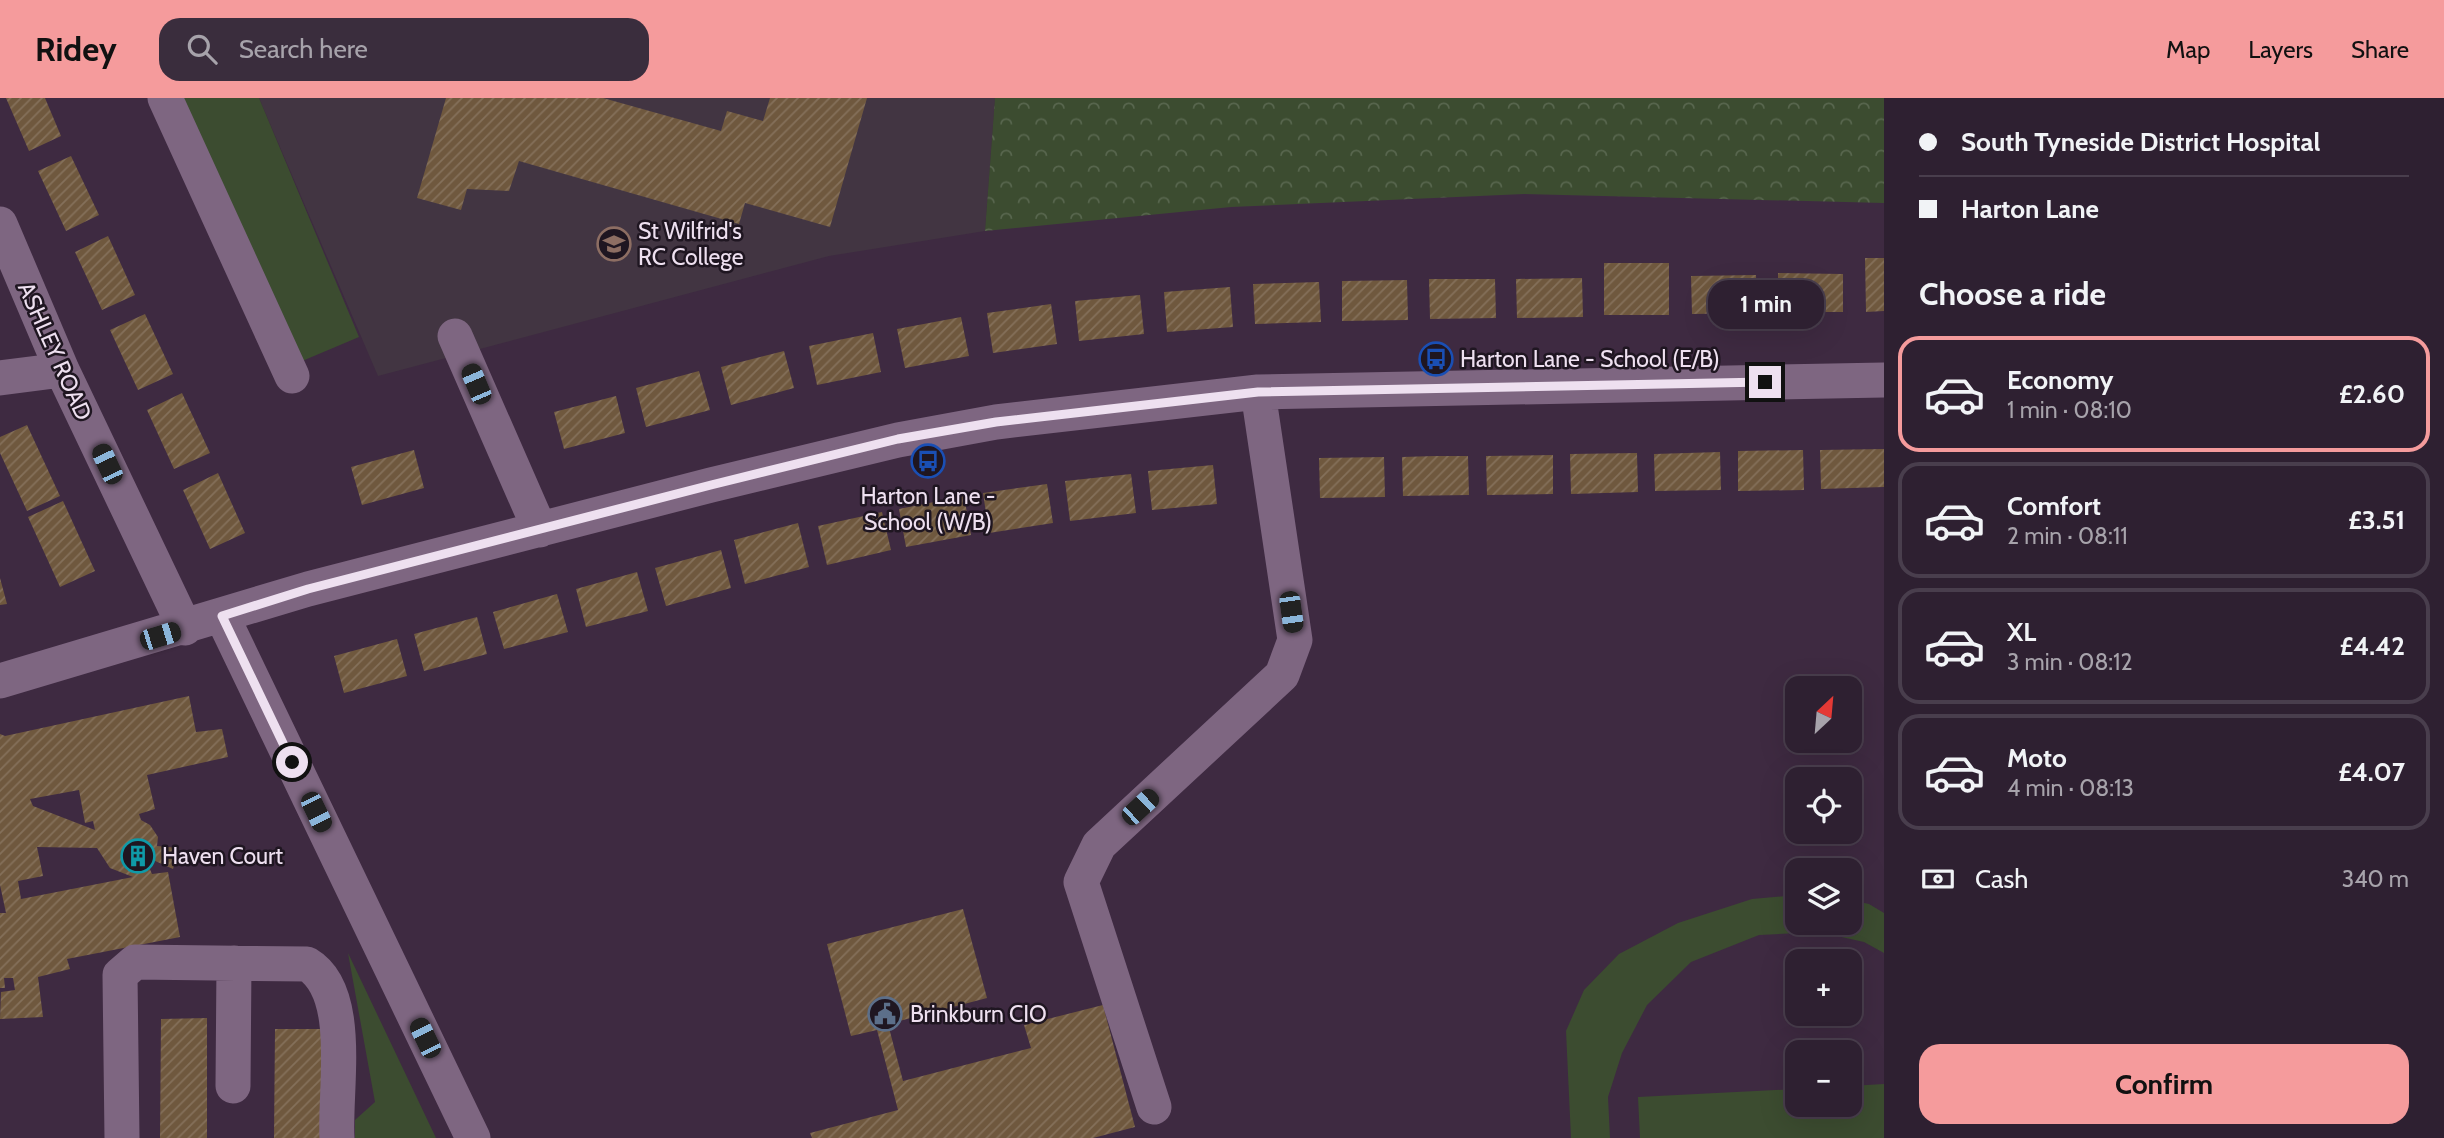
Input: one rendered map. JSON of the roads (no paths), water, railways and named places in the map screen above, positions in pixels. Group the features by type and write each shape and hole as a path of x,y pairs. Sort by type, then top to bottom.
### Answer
{"street":[{"path":"165,98 292,376"},
{"name":"ASHLEY ROAD","path":"0,225 62,370 185,628"},
{"path":"455,336 540,530"},
{"path":"0,378 62,370"},
{"path":"0,681 185,628 308,589 898,439 996,422 1258,392 1884,380"},
{"path":"1154,1107 1081,882 1099,845 1282,676 1295,640 1258,392"},
{"path":"222,616 473,1138"},
{"path":"122,1138 120,975 135,962 307,964 318,970 327,985 338,1016 337,1138"},
{"path":"233,1086 234,963"}],"place":[{"name":"St Wilfrid's RC College","path":"614,244"},
{"name":"Harton Lane - School (E/B)","path":"1436,359"},
{"name":"Harton Lane - School (W/B)","path":"928,461"},
{"name":"Haven Court","path":"138,856"},
{"name":"Brinkburn CIO","path":"885,1014"}]}
